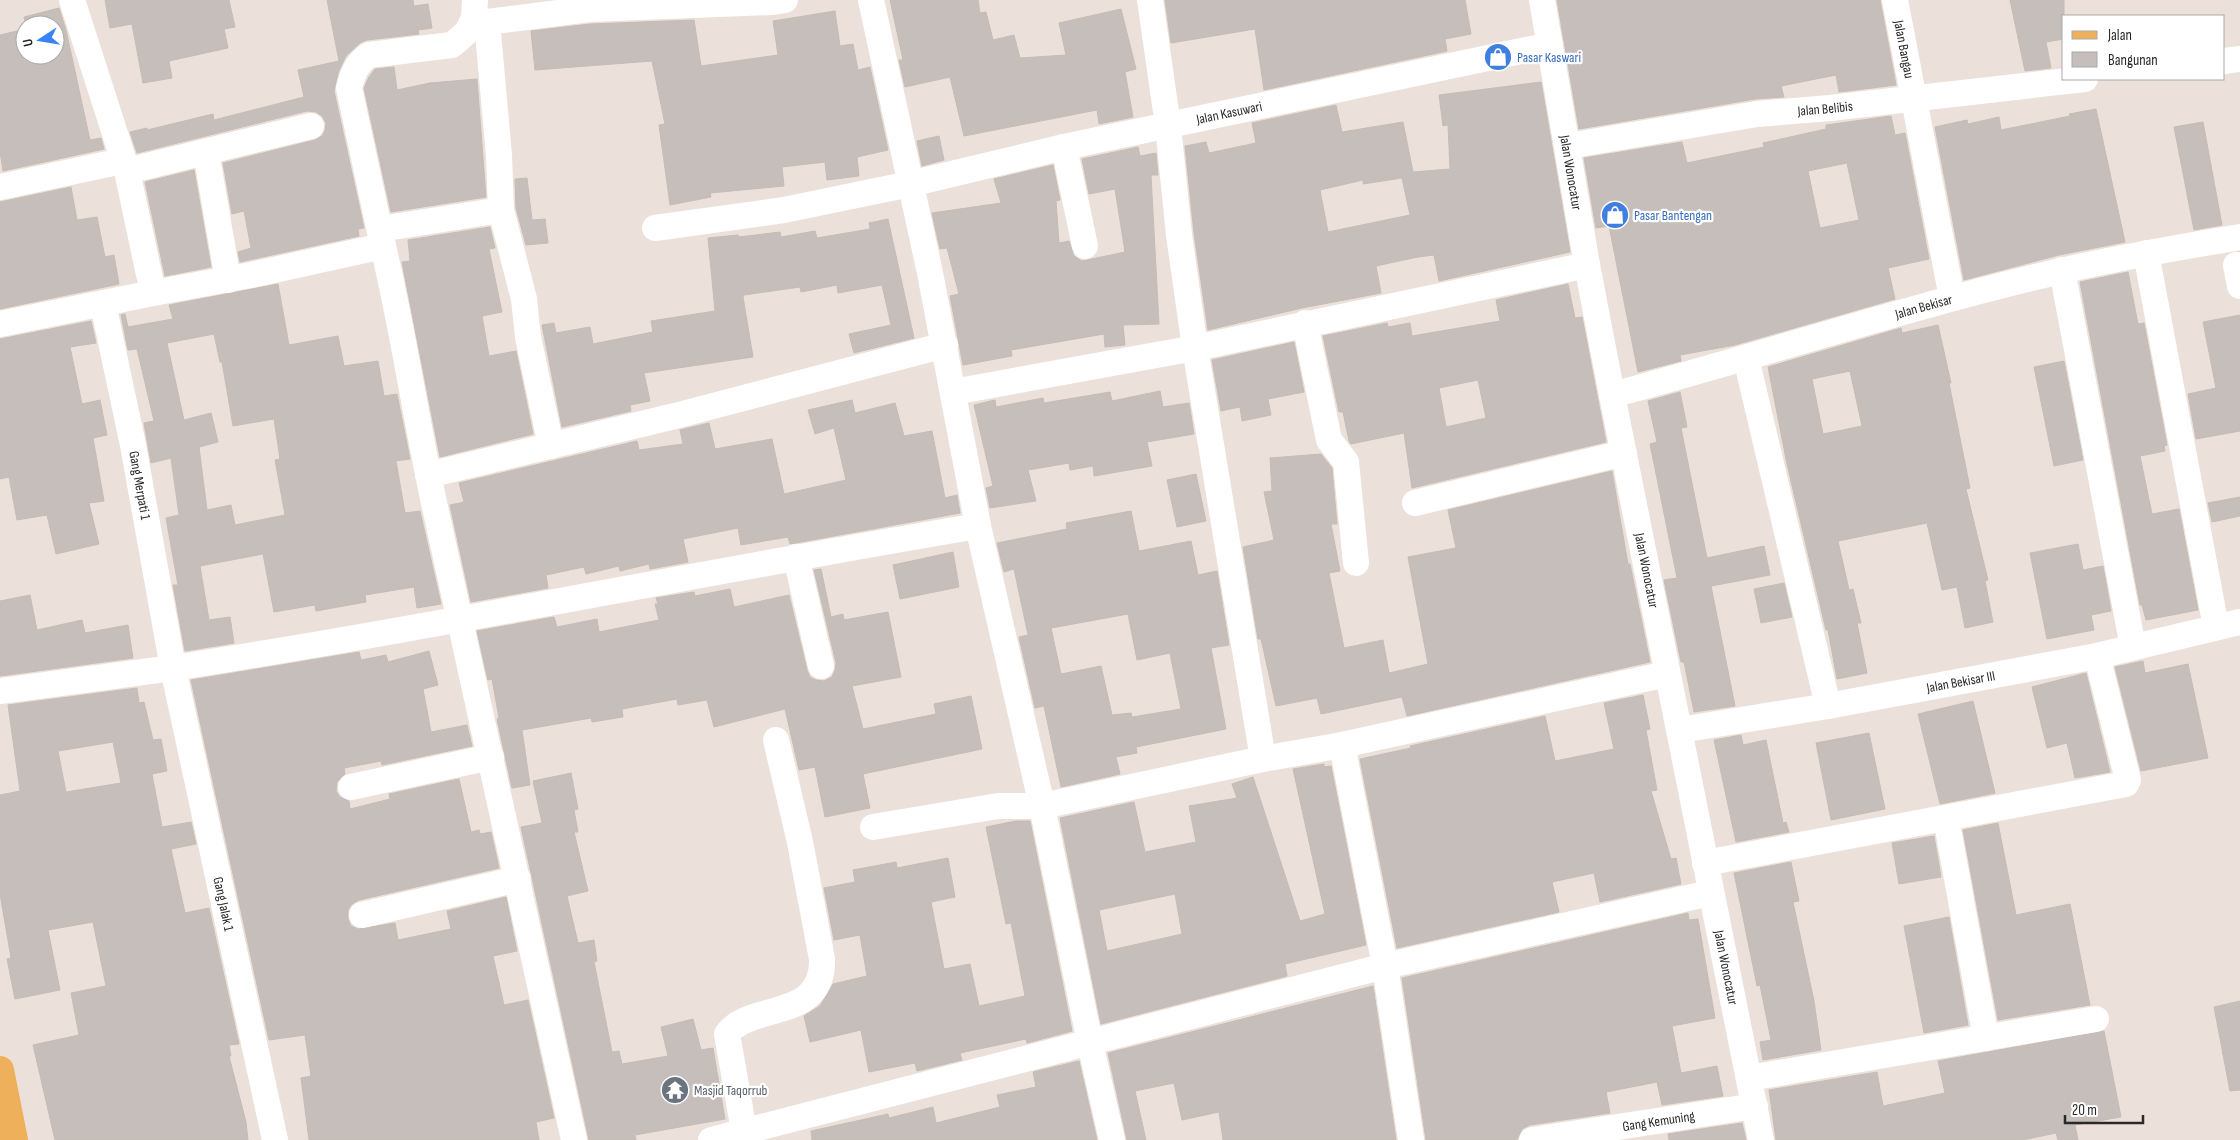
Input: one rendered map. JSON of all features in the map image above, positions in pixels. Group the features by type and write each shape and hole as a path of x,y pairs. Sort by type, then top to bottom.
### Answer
{"main road":[{"path":"0,1070 14,1140"}],"street":[{"path":"72,0 124,166 153,293"},
{"path":"479,13 785,0"},
{"path":"871,0 944,346 978,526 1042,806 1090,1043 1112,1140"},
{"path":"1150,0 1168,126 1179,235 1195,348 1262,758"},
{"name":"Jalan Wonocatur","path":"1542,0 1587,265 1612,395 1680,730 1710,893 1762,1140"},
{"name":"Jalan Bangau","path":"1895,0 1952,298"},
{"path":"479,13 499,155 501,210 524,299 528,337 551,446"},
{"path":"479,13 467,32 452,45 369,55 354,70 349,88 400,315 428,475 574,1140"},
{"name":"Jalan Kasuwari","path":"655,228 784,210 910,184 1064,147 1550,45"},
{"path":"2225,61 2240,59"},
{"name":"Jalan Belibis","path":"1568,146 1757,114 2076,80"},
{"path":"0,186 206,152 311,126"},
{"path":"1064,147 1085,246"},
{"path":"206,152 228,280"},
{"path":"0,324 228,280 382,237 501,210"},
{"name":"Jalan Bekisar","path":"1612,395 1952,298 2062,270 2240,237"},
{"path":"2146,253 2228,624"},
{"path":"953,392 1195,348 1305,323 1587,265"},
{"path":"2062,270 2133,647"},
{"name":"Gang Merpati 1","path":"103,304 133,445 173,668"},
{"path":"1305,323 1329,440 1346,462 1356,563"},
{"path":"428,475 675,416 944,346"},
{"path":"1746,358 1828,706"},
{"path":"1415,503 1624,453"},
{"path":"0,692 173,668 978,526"},
{"path":"796,557 821,666"},
{"name":"Jalan Bekisar III","path":"1680,730 1828,706 2097,656 2228,624"},
{"path":"1705,863 2126,784 2128,780 2097,656"},
{"name":"Gang Jalak 1","path":"173,668 275,1140"},
{"path":"874,827 998,806 1042,806 1262,758 1342,745 1668,674"},
{"path":"744,1132 727,1034 732,1027 742,1022 796,1004 810,995 823,973 800,842 776,740"},
{"path":"1342,745 1385,966 1411,1140"},
{"path":"351,787 491,757"},
{"path":"1946,818 1986,1038"},
{"path":"362,916 518,879"},
{"path":"711,1140 1385,966 1710,893"},
{"path":"1750,1078 2096,1019"},
{"name":"Gang Kemuning","path":"1532,1140 1755,1106"}],"building":[{"path":"105,0 229,0 235,27 224,29 228,48 169,61 172,78 143,83 132,24 110,28"},
{"path":"327,0 413,0 414,6 428,4 432,28 418,30 419,34 367,40 360,43 346,56 338,73 334,91 364,228 358,229 359,236 240,262 238,252 251,248 244,211 232,214 223,163 315,140 322,136 325,130 326,123 322,116 316,112 307,111 137,153 130,132 147,128 147,130 213,114 214,120 304,97 298,70 339,61"},
{"path":"890,0 978,0 980,13 986,12 993,40 1014,35 1020,58 1066,55 1059,23 1121,9 1136,69 1125,72 1133,117 1099,124 1097,110 964,136 950,77 905,87 899,60 903,60"},
{"path":"1165,0 1465,0 1471,34 1445,39 1447,51 1264,90 1255,29 1171,43"},
{"path":"1557,0 1880,0 1896,85 1839,92 1836,75 1781,86 1784,97 1755,99 1579,129"},
{"path":"2010,0 2064,0 2062,39 2046,42 2051,68 2025,71"},
{"path":"59,8 61,15 32,15"},
{"path":"835,11 840,46 853,44 858,70 870,67 888,150 857,157 859,176 827,180 825,162 782,167 784,186 710,193 711,197 670,205 659,125 665,124 652,61 535,70 531,31 590,24 694,20 701,66 778,55 773,21"},
{"path":"65,27 90,140 101,138 104,149 3,171 0,152 0,35 15,31 15,65 65,65"},
{"path":"394,67 397,90 430,83 477,79 486,197 391,212 364,88 375,69"},
{"path":"1541,82 1570,252 1439,281 1434,255 1376,266 1381,293 1302,308 1208,330 1194,233 1185,146 1206,142 1209,153 1256,143 1252,123 1336,105 1342,132 1403,122 1413,172 1450,169 1448,125 1443,126 1439,95","holes":["1402,178 1410,215 1328,232 1320,190 1363,180 1363,184"]},
{"path":"2096,109 2125,242 2059,255 1964,280 1935,127 1967,120 1968,124 1999,117 2001,130"},
{"path":"1891,116 1895,135 1905,133 1929,259 1888,268 1895,299 1735,345 1680,355 1681,361 1638,372 1609,226 1596,228 1584,158 1682,142 1687,163 1764,147 1763,143 1826,129 1826,125","holes":["1847,163 1859,220 1820,228 1808,171"]},
{"path":"2203,122 2222,225 2194,230 2174,127"},
{"path":"939,136 944,160 922,166 917,141"},
{"path":"1138,147 1140,156 1156,153 1158,175 1151,175 1159,324 1123,325 1125,345 1105,347 1104,334 1011,350 1012,356 963,365 950,296 959,294 947,248 940,249 932,213 1001,203 994,179 1053,165 1060,200 1056,201 1059,243 1069,241 1074,256 1082,261 1125,252 1115,189 1089,194 1082,159"},
{"path":"194,170 211,267 165,276 145,182"},
{"path":"527,178 532,220 545,219 548,243 526,245 516,208 515,179"},
{"path":"71,187 77,220 97,217 105,257 114,255 119,284 0,309 0,202"},
{"path":"888,219 914,338 854,353 849,334 891,325 882,285 838,293 837,285 801,292 800,287 744,295 753,357 644,373 650,401 630,405 631,411 562,427 542,325 554,323 556,333 590,327 593,344 653,332 651,321 715,311 708,238 738,235 739,237 780,232 781,237 815,231 817,238 870,229 869,223"},
{"path":"490,227 495,248 489,249 502,312 482,316 489,356 516,351 533,434 440,457 402,262 410,261 408,240"},
{"path":"2128,272 2138,324 2144,323 2167,445 2164,446 2165,451 2140,456 2152,514 2179,509 2198,610 2146,620 2142,605 2140,605 2080,282"},
{"path":"278,284 289,345 338,336 344,366 378,361 384,396 397,394 410,459 396,461 405,513 420,511 441,604 417,608 414,587 365,595 366,602 316,611 315,605 274,612 263,554 200,566 209,620 230,617 234,643 185,651 173,585 178,585 166,518 179,515 171,458 151,463 144,423 154,421 137,349 128,350 121,315 125,314 128,327 173,319 169,305","holes":["214,334 220,362 222,362 233,426 274,419 280,459 275,460 285,515 235,525 231,505 207,510 199,447 218,442 211,413 184,420 167,343"]},
{"path":"1568,284 1575,318 1582,317 1606,442 1412,488 1404,433 1351,444 1349,441 1343,412 1339,412 1323,336 1387,323 1388,327 1410,323 1412,336 1500,321 1496,300","holes":["1478,380 1486,418 1446,427 1439,388"]},
{"path":"2240,315 2240,431 2196,439 2188,394 2216,388 2203,322"},
{"path":"91,321 96,343 70,347 82,404 100,400 107,435 93,438 104,501 89,503 99,544 56,554 47,515 17,520 9,477 0,479 0,339"},
{"path":"1938,325 1951,383 1949,383 1970,488 1966,489 1988,580 1985,581 1993,622 1965,628 1957,587 1942,590 1927,523 1838,541 1849,590 1853,589 1861,623 1857,623 1867,673 1837,679 1828,630 1826,630 1787,464 1768,367 1901,328 1902,333","holes":["1850,371 1862,426 1823,434 1812,379"]},
{"path":"1294,342 1304,392 1268,399 1271,415 1242,421 1240,407 1221,411 1212,360"},
{"path":"2064,361 2083,460 2054,466 2034,367"},
{"path":"1160,391 1163,407 1189,403 1194,434 1147,442 1152,466 1094,476 1093,466 1070,470 1069,463 1028,470 1036,501 990,508 986,488 993,486 974,405 995,400 996,407 1043,398 1044,403 1110,392 1112,401"},
{"path":"1680,392 1687,427 1681,428 1707,558 1764,546 1770,575 1711,586 1735,706 1694,712 1684,662 1681,662 1664,580 1677,578 1650,444 1657,442 1648,401"},
{"path":"852,400 855,413 895,403 904,436 932,431 945,498 957,495 960,513 790,544 788,537 741,545 738,528 683,539 688,562 650,569 649,564 620,571 619,566 586,574 584,567 546,575 548,588 471,602 450,505 464,502 459,483 637,441 639,450 683,444 680,430 709,423 715,449 772,439 784,494 846,480 834,428 815,434 808,410"},
{"path":"1321,454 1332,468 1337,524 1331,524 1340,571 1329,573 1344,648 1383,640 1389,673 1428,664 1408,557 1456,548 1448,510 1612,471 1628,564 1630,564 1650,662 1407,716 1402,697 1321,714 1317,698 1276,706 1261,639 1258,639 1243,547 1274,540 1264,492 1272,491 1270,458"},
{"path":"1196,474 1206,521 1177,527 1167,480"},
{"path":"2240,497 2240,516 2212,522 2208,503"},
{"path":"1131,511 1139,551 1191,541 1198,575 1217,571 1229,645 1211,648 1226,729 1136,747 1137,753 1116,757 1120,774 1061,787 1044,706 1035,708 1019,637 1028,635 1014,569 1004,572 997,543 1067,529 1066,523","holes":["1128,614 1137,660 1170,653 1181,709 1132,717 1131,713 1112,715 1101,666 1061,674 1051,628"]},
{"path":"2078,544 2083,570 2103,566 2111,611 2091,615 2094,630 2047,639 2030,553"},
{"path":"953,552 959,587 900,599 893,565"},
{"path":"821,569 831,617 843,614 844,620 888,612 901,677 852,686 863,729 936,714 934,704 971,696 982,749 863,774 870,808 825,817 815,767 799,770 785,709 714,727 707,700 678,705 677,699 622,709 623,717 592,722 591,718 522,730 530,785 512,788 497,719 499,718 492,679 488,680 477,631 554,617 557,627 597,619 599,632 659,620 655,604 658,604 656,598 694,592 695,596 730,589 734,607 789,595 807,670 810,677 824,681 832,677 836,663 814,570"},
{"path":"1784,583 1792,617 1761,623 1754,589"},
{"path":"30,595 37,630 82,620 85,633 128,625 133,658 0,676 0,601"},
{"path":"429,651 438,685 423,689 431,732 467,725 472,746 382,765 381,761 344,768 345,774 337,782 336,791 340,797 349,801 350,809 390,799 389,794 459,779 471,832 479,830 480,834 491,832 499,868 359,900 352,904 348,910 348,919 351,926 358,929 395,923 398,940 451,929 447,911 506,897 517,951 493,956 504,1005 528,1000 554,1118 536,1122 539,1140 309,1140 301,1078 311,1076 305,1035 269,1040 191,680 359,652 361,660 386,655 388,662"},
{"path":"2143,661 2145,673 2188,664 2208,758 2141,771 2115,667"},
{"path":"2086,673 2110,772 2075,778 2067,743 2047,748 2032,687"},
{"path":"137,688 139,703 144,702 153,740 161,739 167,771 152,774 162,827 191,822 196,844 171,849 185,913 209,908 239,1044 229,1045 231,1056 229,1056 246,1122 248,1140 55,1140 33,1045 79,1035 71,993 106,986 93,922 48,930 60,990 15,999 7,959 11,958 0,894 0,795 20,791 8,705","holes":["113,742 121,783 66,792 58,751"]},
{"path":"1643,695 1650,729 1646,730 1657,790 1651,791 1671,859 1676,858 1681,884 1600,902 1594,873 1552,882 1559,912 1397,948 1360,759 1545,716 1555,761 1614,749 1604,703"},
{"path":"1973,701 1995,793 1940,804 1918,714"},
{"path":"1869,733 1885,809 1831,820 1816,743"},
{"path":"1741,735 1743,745 1766,740 1783,823 1786,822 1789,832 1736,842 1714,740"},
{"path":"1324,764 1324,767 1331,766 1366,945 1285,964 1287,976 1101,1024 1060,818 1134,802 1145,852 1196,842 1189,806 1237,798 1232,784 1253,777 1300,921 1325,914 1293,769","holes":["1175,894 1182,934 1107,951 1099,910"]},
{"path":"571,773 578,809 574,810 578,832 574,832 588,891 567,896 578,943 594,940 597,961 594,962 612,1052 619,1051 622,1064 668,1056 661,1027 693,1019 701,1050 713,1048 725,1119 635,1135 636,1140 589,1140 521,827 542,823 533,781"},
{"path":"1016,821 1030,821 1072,1031 1027,1043 1026,1039 960,1053 962,1060 917,1071 915,1063 869,1072 861,1030 810,1042 804,1016 820,1006 833,984 867,976 860,935 834,940 824,888 855,882 853,870 896,862 897,868 948,858 955,897 931,902 944,969 970,964 979,1006 1025,996 1011,923 1006,924 986,827"},
{"path":"1998,823 2016,915 2070,904 2090,1005 1998,1020 1963,830"},
{"path":"1934,836 1941,877 1899,884 1892,843"},
{"path":"1791,862 1799,901 1793,902 1814,1001 1821,1050 1763,1060 1760,1042 1771,1040 1760,985 1757,986 1734,873"},
{"path":"1688,913 1689,920 1698,919 1715,1018 1672,1026 1681,1073 1717,1066 1723,1096 1662,1105 1657,1082 1606,1092 1610,1113 1530,1125 1522,1129 1517,1140 1426,1140 1402,978"},
{"path":"1949,917 1968,1025 1924,1033 1904,926"},
{"path":"1373,986 1396,1140 1223,1140 1219,1112 1182,1120 1174,1083 1135,1091 1146,1140 1127,1140 1108,1053"},
{"path":"2240,1001 2240,1090 2230,1091 2214,1007"},
{"path":"2104,1031 2121,1117 2075,1125 2078,1140 2058,1140 2056,1133 2023,1140 1776,1140 1769,1090 1877,1072 1883,1106 1945,1093 1938,1061"},
{"path":"1079,1061 1097,1140 812,1140 811,1131 888,1114 889,1118 933,1107 936,1123 1000,1107 997,1095 1036,1087 1033,1072"},
{"path":"1742,1123 1746,1140 1669,1140 1668,1134"}],"place":[{"name":"Pasar Kaswari","path":"1498,57"},
{"name":"Pasar Bantengan","path":"1615,215"},
{"name":"Masjid Taqorrub","path":"675,1090"}]}
